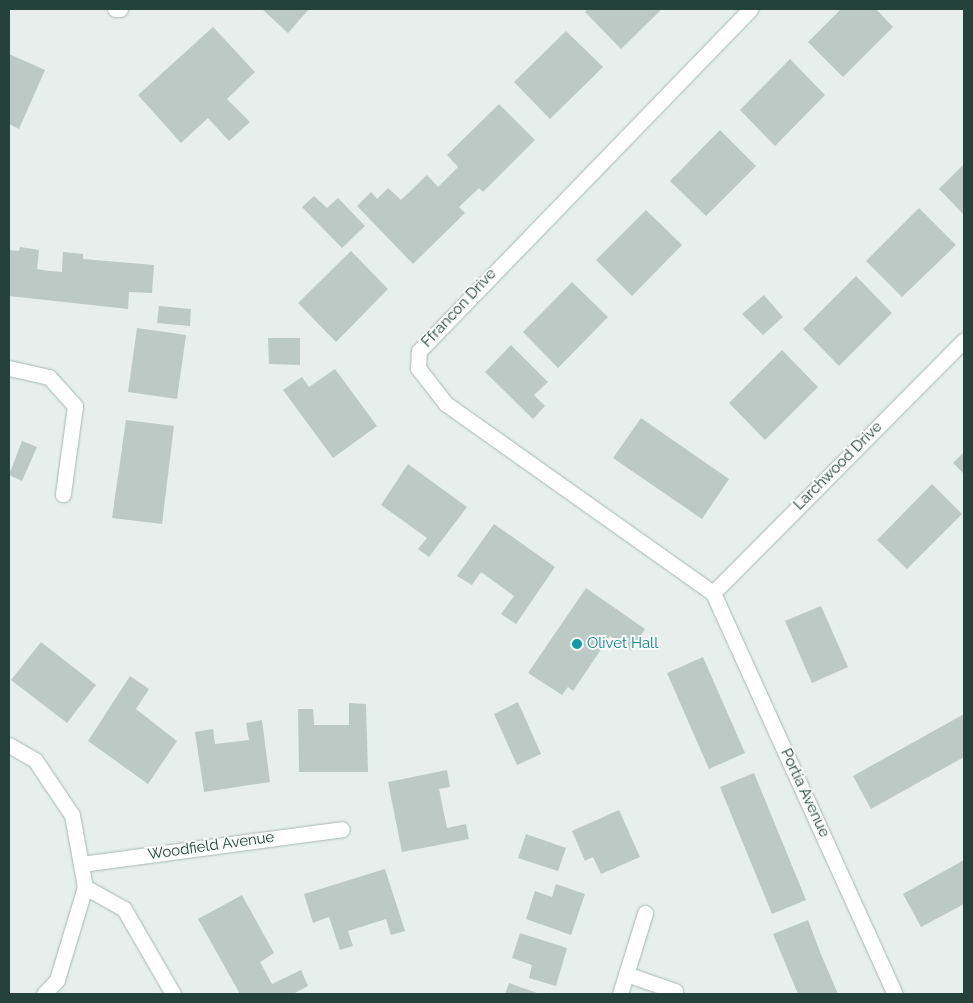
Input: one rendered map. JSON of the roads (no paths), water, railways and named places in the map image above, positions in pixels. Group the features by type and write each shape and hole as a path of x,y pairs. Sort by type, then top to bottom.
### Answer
{"street":[{"path":"115,9 120,9"},
{"name":"Ffrancon Drive","path":"713,593 446,404 418,368 419,351 750,9"},
{"name":"Larchwood Drive","path":"713,593 964,340"},
{"path":"9,368 49,377 75,406 63,494"},
{"name":"Portia Avenue","path":"713,593 895,994"},
{"path":"9,744 36,760 72,815 86,887 57,980 44,994"},
{"name":"Woodfield Avenue","path":"81,864 342,829"},
{"path":"86,887 124,909 173,994"},
{"path":"620,994 645,913"},
{"path":"626,974 675,991"}],"place":[{"name":"Olivet Hall","path":"577,644"}]}
